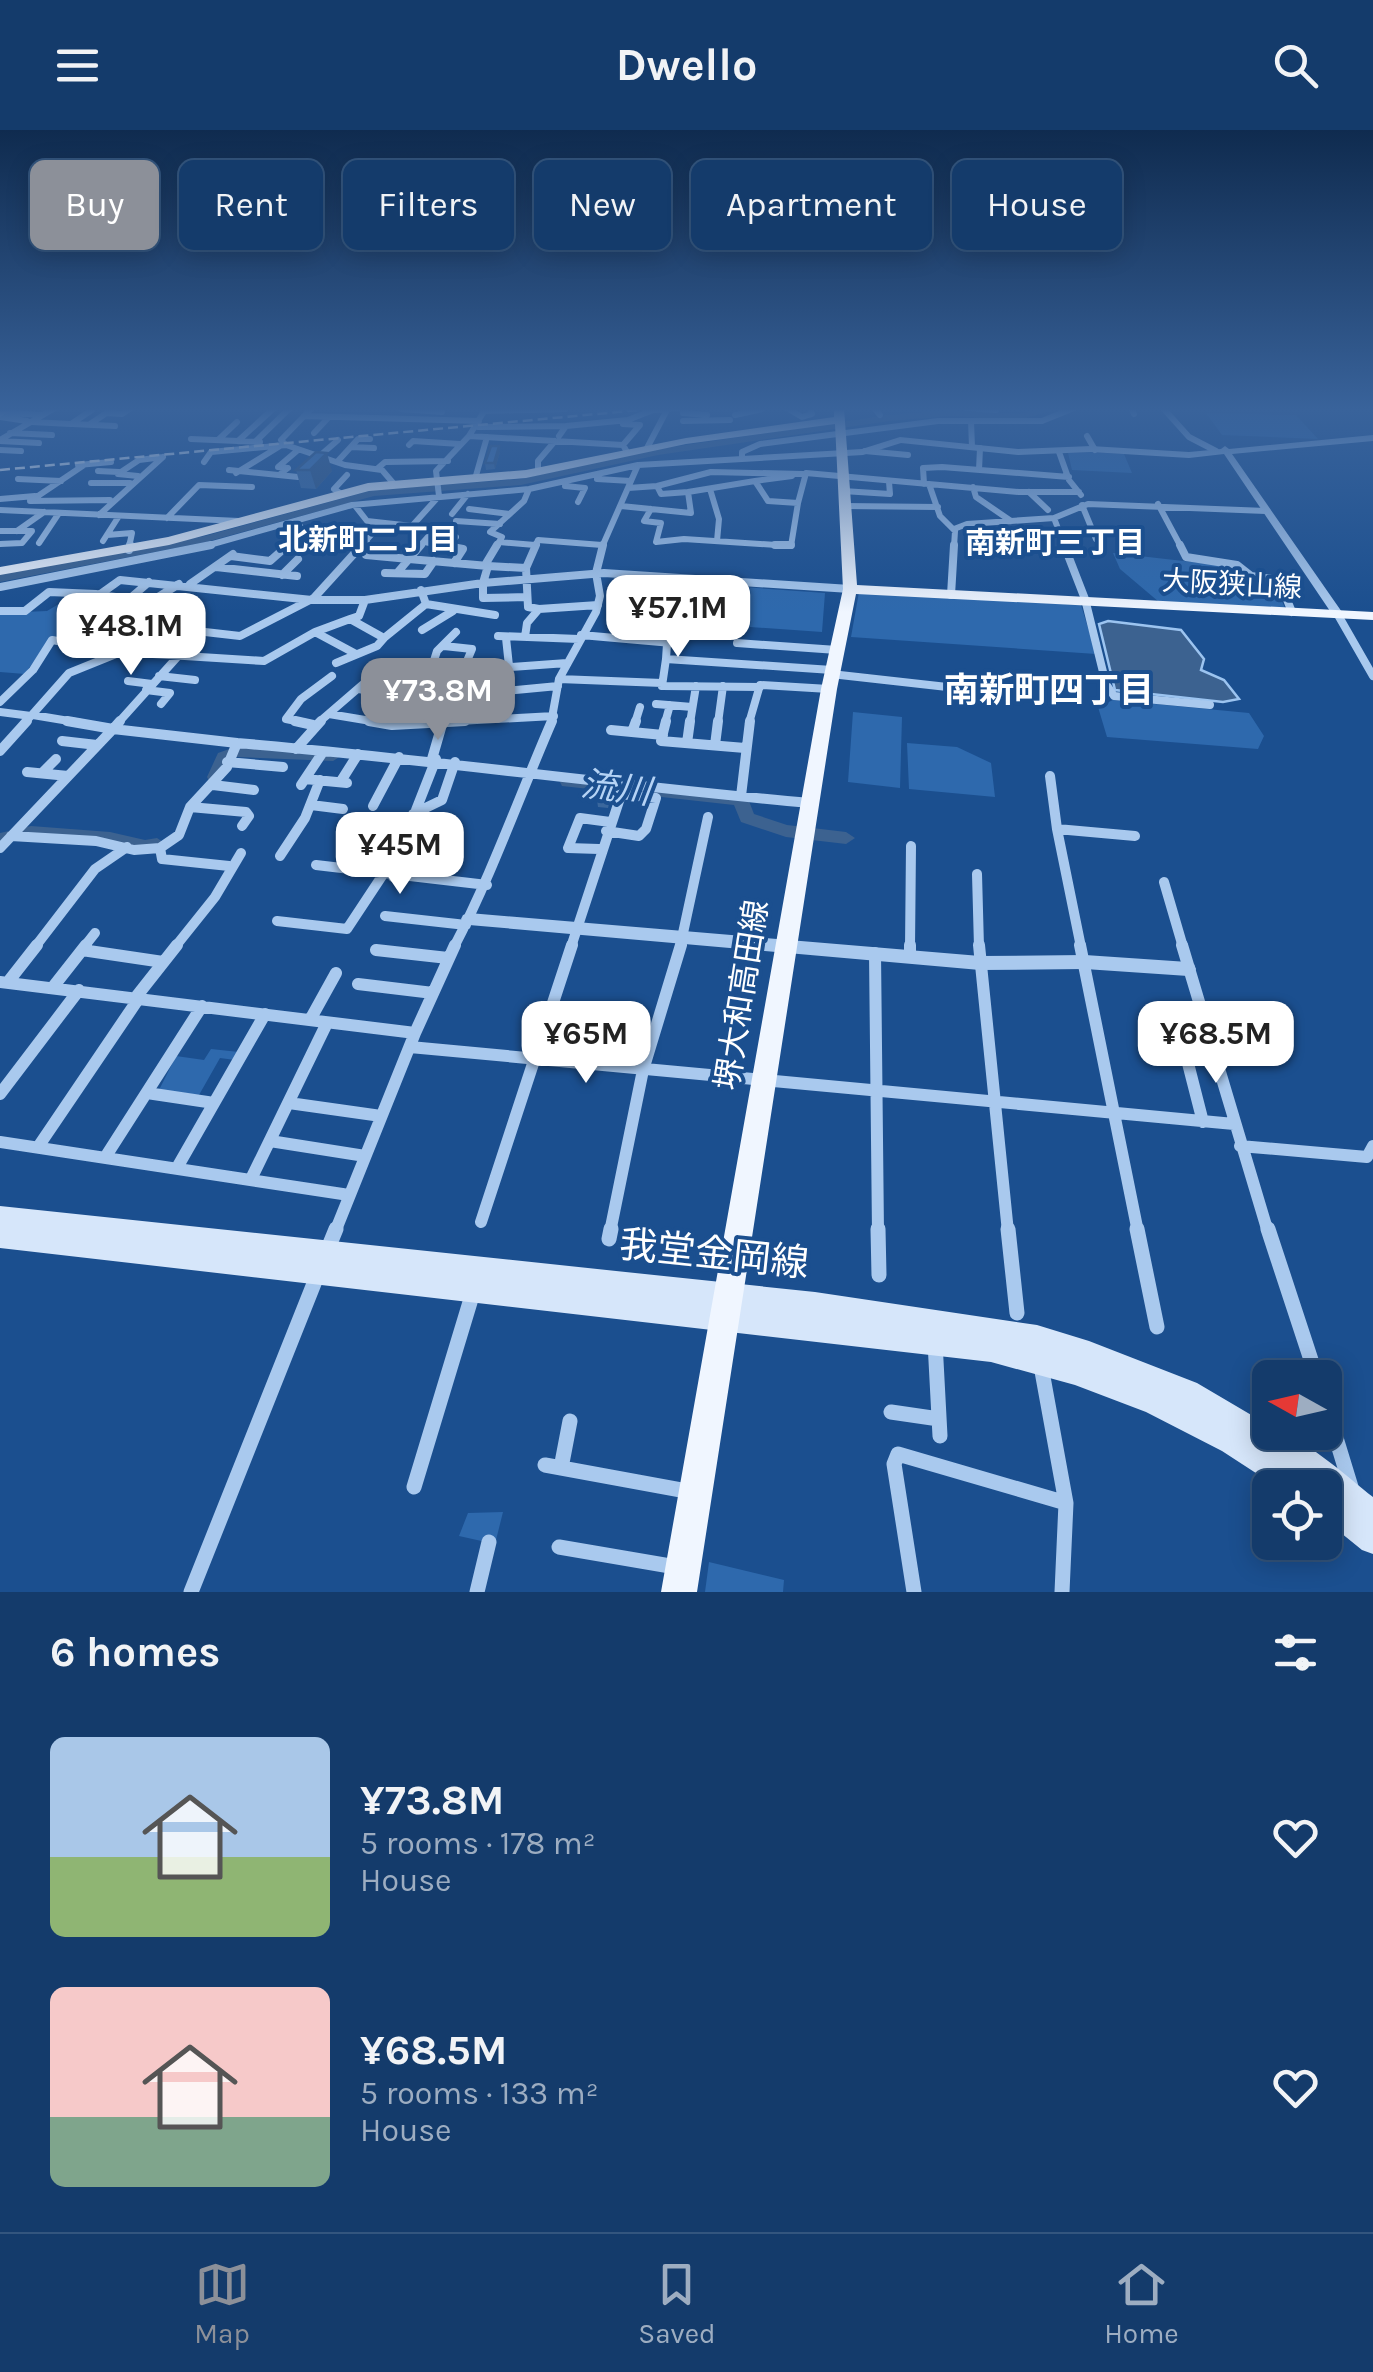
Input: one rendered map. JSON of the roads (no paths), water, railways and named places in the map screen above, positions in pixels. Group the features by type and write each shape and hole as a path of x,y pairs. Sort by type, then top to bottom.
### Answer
{"main road":[{"path":"0,571 168,541 340,492 394,484 438,489 494,476"},
{"name":"堺大和高田線","path":"681,1580 830,678 850,589 842,476"},
{"name":"大阪狭山線","path":"850,589 1373,616"},
{"name":"我堂金岡線","path":"0,1218 474,1288 989,1330 1090,1354 1187,1393 1244,1424 1369,1528"},
{"name":"我堂金岡線","path":"0,1236 322,1263 728,1308 935,1340 1040,1360 1136,1392 1186,1415 1276,1470"},
{"path":"1342,1512 1369,1528"}],"street":[{"path":"20,511 66,476"},
{"path":"99,515 138,476"},
{"path":"224,482 231,476"},
{"path":"168,541 169,518 199,484 247,486 255,476"},
{"path":"291,476 298,477"},
{"path":"340,492 334,488 347,476"},
{"path":"386,476 394,484"},
{"path":"412,526 438,489 437,476"},
{"path":"0,587 184,554 357,506 438,489 468,494 529,489 590,476"},
{"path":"191,1592 381,1116 448,958 487,885 526,776 554,716 559,682 598,604 596,574 602,545 633,476"},
{"path":"660,476 661,494 800,476"},
{"path":"597,479 659,486 695,476"},
{"path":"772,485 801,476"},
{"path":"651,509 644,522 661,523 656,542 791,546 802,476"},
{"path":"855,476 1029,492 1079,492"},
{"path":"925,476 940,516 954,529 951,595"},
{"path":"1058,476 1068,477 1079,492 1096,539"},
{"path":"1240,476 1338,615 1373,676"},
{"path":"18,479 60,481"},
{"path":"755,481 768,501"},
{"path":"91,482 131,483"},
{"path":"843,490 890,494 889,482"},
{"path":"554,485 586,488 578,502"},
{"path":"973,487 976,497 1011,521"},
{"path":"710,488 720,519 717,541"},
{"path":"528,597 483,598 483,583 502,536 490,532 529,489"},
{"path":"621,506 691,512 688,492"},
{"path":"1029,492 1048,510"},
{"path":"397,573 433,531 457,517 468,494"},
{"path":"0,499 110,500"},
{"path":"754,500 798,503"},
{"path":"954,529 1054,518 1085,504 1266,511"},
{"path":"1158,504 1186,558 1237,565 1251,576 1279,580 1292,612"},
{"path":"357,506 364,512 366,522 412,526 456,537 448,546"},
{"path":"231,556 270,561 291,542 293,530 357,506"},
{"path":"844,506 938,507"},
{"path":"469,509 510,514"},
{"path":"0,510 242,521"},
{"path":"18,531 44,512"},
{"path":"39,542 59,513"},
{"path":"120,516 105,538 132,533 129,550"},
{"path":"457,517 500,524"},
{"path":"1054,518 1086,601 1106,684 1114,696 1210,706"},
{"path":"179,584 150,603 146,615 240,636 311,600 382,523"},
{"path":"0,531 32,530 22,543 0,544"},
{"path":"328,542 344,538 367,540"},
{"path":"598,604 539,609 528,606 526,568 538,540 602,545"},
{"path":"424,542 463,549 454,563"},
{"path":"499,542 535,545"},
{"path":"184,554 235,551 189,585"},
{"path":"366,555 526,568"},
{"path":"282,575 298,558"},
{"path":"385,573 426,574 434,561"},
{"path":"216,567 297,576"},
{"path":"237,592 258,574"},
{"path":"0,611 26,610 66,577 179,584 311,600 365,600 483,583 596,574 850,589"},
{"path":"509,666 502,637 580,637 667,644 676,640 678,607 684,599 701,601 706,579"},
{"path":"120,580 78,610 125,614"},
{"path":"113,613 150,582"},
{"path":"0,598 15,585"},
{"path":"421,590 426,604"},
{"path":"49,592 96,594 150,603"},
{"path":"0,702 33,670 52,640 121,652 264,661 315,632 359,616 365,600"},
{"path":"426,604 496,615"},
{"path":"336,663 384,638 426,604"},
{"path":"526,637 528,623 539,609"},
{"path":"422,630 453,611"},
{"path":"145,651 186,613"},
{"path":"155,617 134,634 160,637"},
{"path":"350,619 384,638"},
{"path":"315,632 356,654"},
{"path":"296,749 313,725 369,679 424,679 456,632"},
{"path":"662,684 667,644"},
{"path":"737,644 837,650"},
{"path":"277,921 347,929 388,876 416,810 434,761 442,723 472,648 444,646"},
{"path":"811,670 814,649"},
{"path":"0,751 69,673 121,652"},
{"path":"0,848 180,654"},
{"path":"666,659 811,670 830,678"},
{"path":"430,672 567,664"},
{"path":"498,669 500,691"},
{"path":"313,725 286,720 301,699 332,676"},
{"path":"485,693 559,682 760,687 830,678 992,692"},
{"path":"128,682 196,680"},
{"path":"152,683 170,692 161,704"},
{"path":"687,743 696,686"},
{"path":"715,746 723,686"},
{"path":"741,796 745,748 760,687"},
{"path":"358,690 392,694"},
{"path":"512,716 518,691"},
{"path":"656,704 692,707"},
{"path":"670,705 662,741 745,748"},
{"path":"632,732 640,707"},
{"path":"0,712 113,729 283,767"},
{"path":"328,714 392,725 554,716"},
{"path":"610,730 663,735"},
{"path":"62,742 98,745"},
{"path":"231,753 296,749 434,761 656,798 646,829 639,836 580,818 568,848 600,849"},
{"path":"12,834 127,848 160,848 178,835 190,807 213,785 231,753"},
{"path":"321,754 303,782 344,782 357,756"},
{"path":"42,773 56,759"},
{"path":"373,806 398,759"},
{"path":"416,810 442,800 454,765"},
{"path":"27,772 68,776"},
{"path":"1050,776 1057,829 1158,1327"},
{"path":"280,856 320,780"},
{"path":"213,785 254,790"},
{"path":"622,790 810,803"},
{"path":"481,1222 622,790"},
{"path":"310,804 344,809"},
{"path":"190,807 248,813 242,826"},
{"path":"609,1239 643,1070 683,939 708,817"},
{"path":"1057,829 1135,836"},
{"path":"910,956 911,846"},
{"path":"4,982 95,869 127,848"},
{"path":"160,848 162,859 229,866"},
{"path":"38,1147 138,998 215,897 241,853"},
{"path":"316,865 487,885"},
{"path":"977,874 980,962 1017,1313"},
{"path":"1164,882 1240,1146 1312,1360"},
{"path":"385,916 980,962 1085,962 1188,969"},
{"path":"53,987 96,933"},
{"path":"82,950 164,962"},
{"path":"376,950 448,958"},
{"path":"874,953 879,1275"},
{"path":"310,1020 336,972"},
{"path":"4,982 328,1022 532,1060 1234,1124"},
{"path":"358,984 432,993"},
{"path":"0,1094 79,990"},
{"path":"106,1156 202,1006"},
{"path":"178,1166 265,1014"},
{"path":"251,1179 328,1022"},
{"path":"1203,1122 1180,1032 1207,1034"},
{"path":"147,1093 214,1104"},
{"path":"288,1102 381,1116"},
{"path":"270,1141 365,1156"},
{"path":"0,1142 349,1195"},
{"path":"1240,1146 1367,1156 1373,1146"},
{"path":"414,1487 474,1288"},
{"path":"891,1412 940,1428 935,1340"},
{"path":"1040,1360 1066,1503 1062,1592"},
{"path":"570,1422 553,1466 696,1492"},
{"path":"1342,1450 1369,1528"},
{"path":"914,1592 894,1464 898,1454 1066,1503"},
{"path":"477,1592 489,1542"},
{"path":"559,1548 681,1580"}],"waterway":[{"path":"0,578 206,539 373,493 521,482 547,476"},
{"name":"流川","path":"215,777 224,757 235,752 333,756"},
{"name":"流川","path":"568,782 741,800 747,818 786,831 846,838"},
{"name":"流川","path":"6,837 58,832 139,845 157,844"}],"district":[{"name":"北新町二丁目","path":"368,540"},
{"name":"南新町三丁目","path":"1055,543"},
{"name":"南新町四丁目","path":"1049,690"}]}
